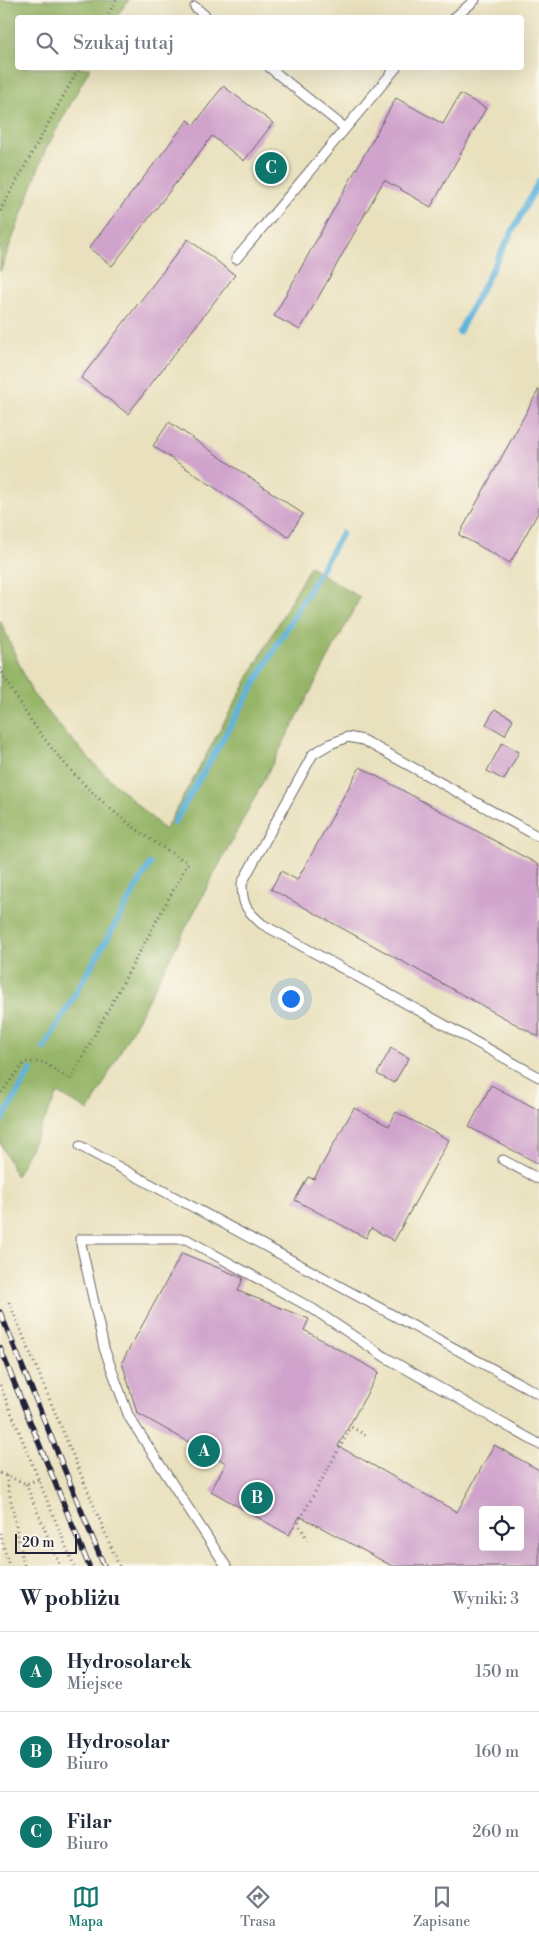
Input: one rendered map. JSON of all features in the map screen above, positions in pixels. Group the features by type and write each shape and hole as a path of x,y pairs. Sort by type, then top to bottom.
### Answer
{"lane":[{"path":"458,15 475,0"},
{"path":"195,7 204,15"},
{"path":"273,70 346,128"},
{"path":"236,259 394,70"},
{"path":"539,837 363,740 348,737 330,744 313,754 242,883 242,897 247,910 262,924 539,1077"},
{"path":"80,1146 539,1394"},
{"path":"503,1160 539,1179"},
{"path":"226,1566 129,1417 104,1348 80,1239 186,1239 313,1309 385,1357 539,1444"}],"path":[{"path":"108,15 116,0"},
{"path":"0,211 78,70"},
{"path":"0,668 10,688 51,748 97,796 145,836 188,863 70,1080 43,1062 25,1062 0,1094"},
{"path":"9,1302 119,1566"},
{"path":"0,1385 74,1566"},
{"path":"308,1540 298,1523 351,1427 369,1437"},
{"path":"0,1473 26,1484 39,1479"},
{"path":"6,1476 24,1566"},
{"path":"26,1484 60,1566"},
{"path":"0,1534 9,1566"}],"green space":[{"path":"0,0 129,0 118,15 15,15 15,70 89,70 45,151 0,272"},
{"path":"310,566 360,598 89,1111 58,1093 16,1176 0,1142 0,620 32,693 99,769 165,830"}],"building":[{"path":"223,86 273,123 244,161 212,136 112,266 89,248 188,120 194,125"},
{"path":"460,94 486,108 431,207 384,180 300,330 274,316 396,98 443,124"},
{"path":"188,239 235,275 128,414 81,378"},
{"path":"539,389 539,511 510,563 459,535"},
{"path":"169,422 303,514 288,537 153,446"},
{"path":"495,709 513,719 505,735 486,724"},
{"path":"502,743 519,752 504,780 487,771"},
{"path":"360,767 539,865 539,1037 271,889 281,871 297,880"},
{"path":"391,1048 409,1058 394,1083 377,1074"},
{"path":"491,1085 539,1110 539,1164 469,1127"},
{"path":"354,1108 389,1126 396,1112 449,1140 394,1241 371,1228 366,1238 295,1200 308,1177 314,1179"},
{"path":"182,1253 243,1278 238,1291 309,1319 304,1330 379,1372 338,1446 457,1512 494,1445 539,1470 539,1566 392,1566 300,1516 289,1535 211,1491 226,1463 137,1413 122,1362"}],"waterway":[{"path":"459,332 539,181"},
{"path":"174,823 342,533"},
{"path":"44,1048 150,864"},
{"path":"0,1123 31,1070"}],"railway":[{"path":"0,1312 104,1566"},
{"path":"0,1348 89,1566"}],"place":[{"name":"Filar","path":"271,168"},
{"name":"Hydrosolarek","path":"204,1451"},
{"name":"Hydrosolar","path":"257,1498"}]}
